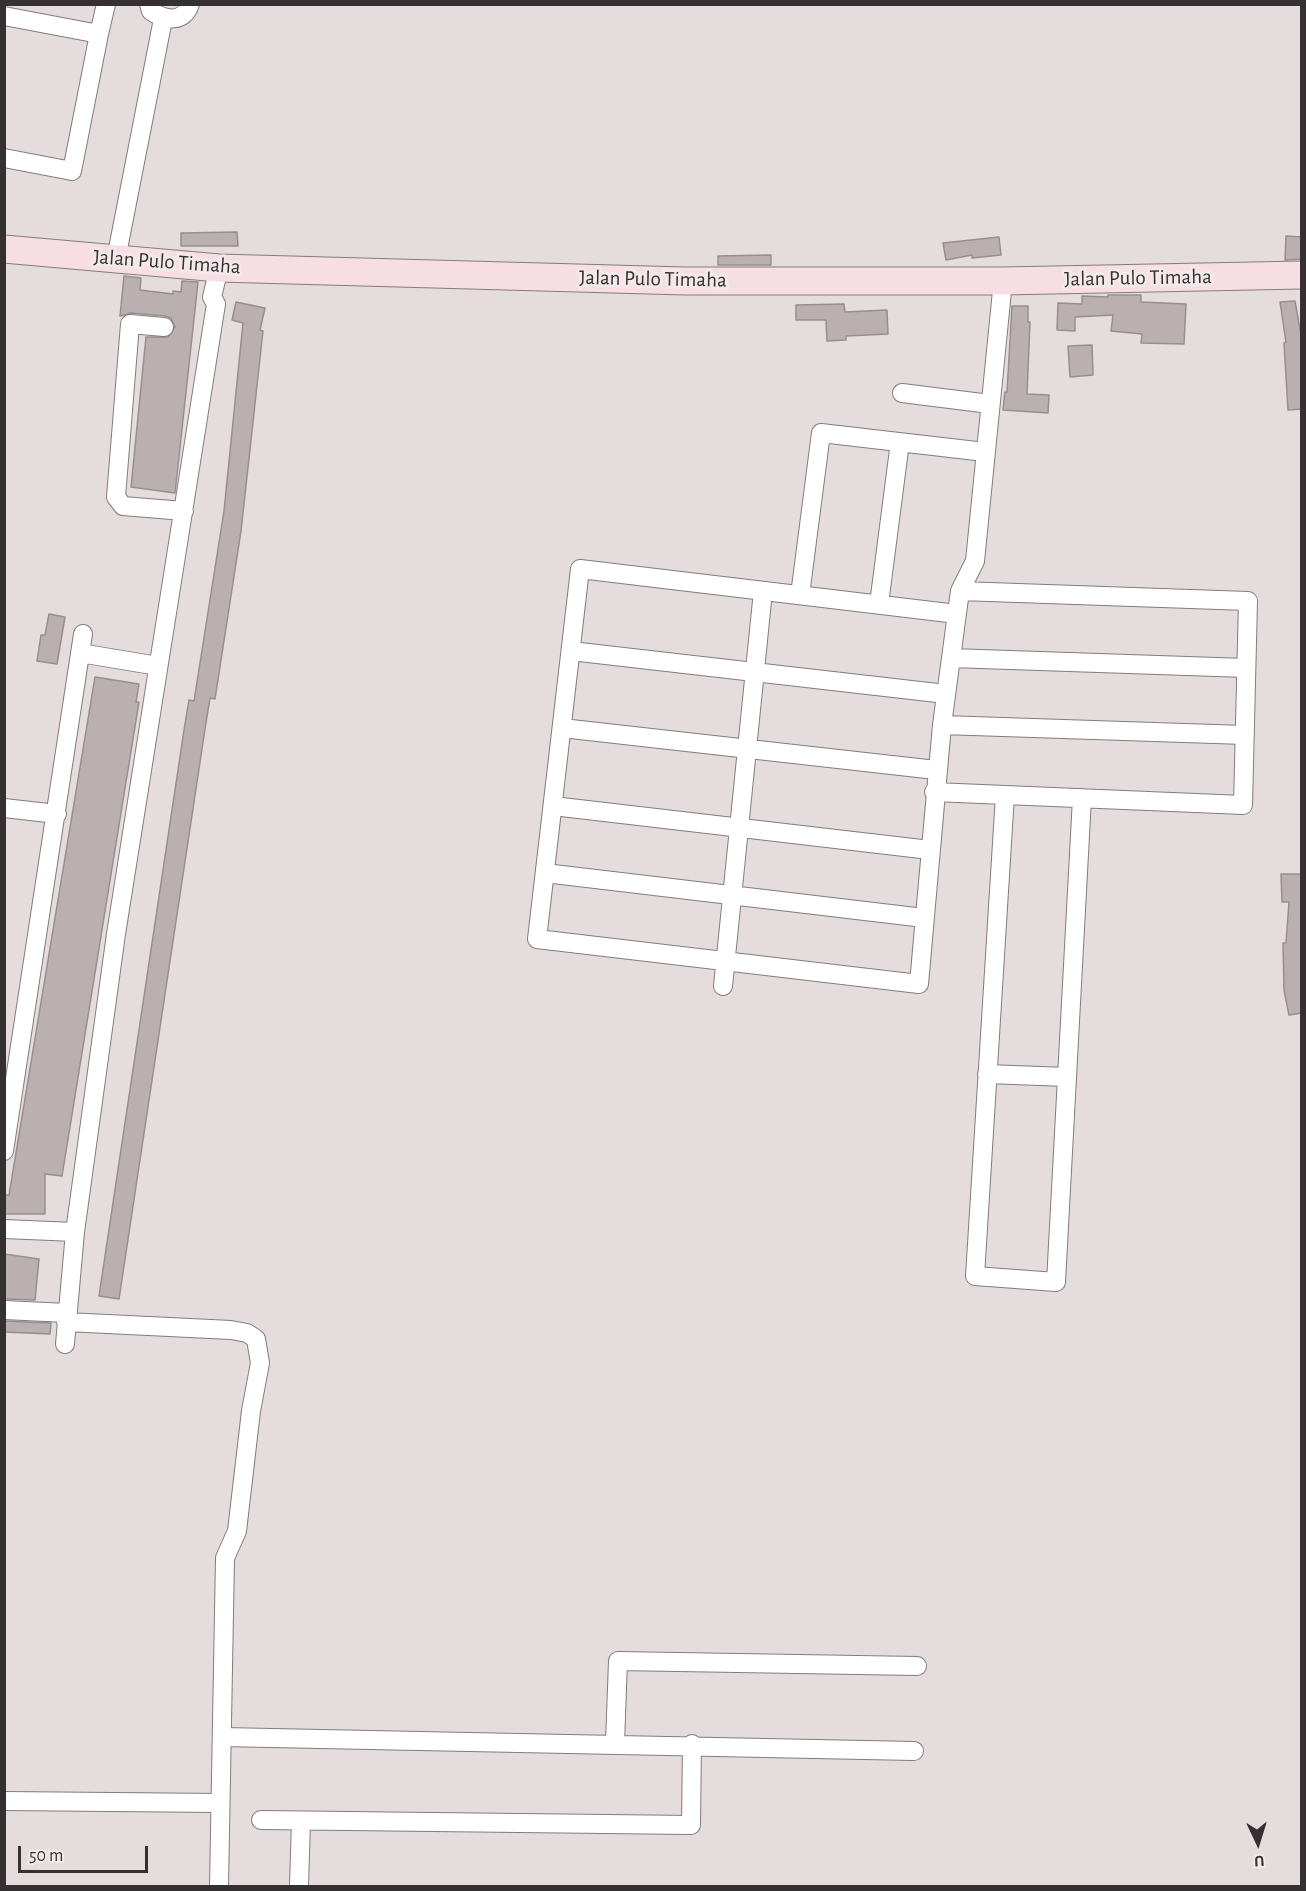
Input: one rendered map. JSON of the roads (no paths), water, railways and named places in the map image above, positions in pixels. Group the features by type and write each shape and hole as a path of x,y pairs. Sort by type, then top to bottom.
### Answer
{"street":[{"path":"4,158 72,171 106,4"},
{"path":"150,4 151,10 163,19 178,18 189,9 190,4"},
{"path":"4,16 99,34"},
{"path":"116,259 163,19"},
{"name":"Jalan Pulo Timaha","path":"4,249 224,268 685,281 1003,281 1302,275"},
{"path":"65,1344 75,1232 116,934 216,304 212,297 224,268"},
{"path":"957,614 580,569 537,939 919,984 936,770 946,694 957,614 960,591 975,561 1003,281"},
{"path":"164,327 130,324 116,497 123,506 184,511"},
{"path":"902,393 990,404"},
{"path":"800,595 821,434 986,452"},
{"path":"879,604 900,442"},
{"path":"723,986 763,591"},
{"path":"934,792 1243,805 1248,601 960,591"},
{"path":"5,1144 11,1061 57,814 82,634"},
{"path":"571,651 946,694"},
{"path":"80,653 158,666"},
{"path":"951,658 1246,668"},
{"path":"942,725 1245,735"},
{"path":"562,728 936,770"},
{"path":"1005,795 975,1276 1056,1282 1082,798"},
{"path":"553,806 930,850"},
{"path":"4,808 57,814"},
{"path":"545,873 924,918"},
{"path":"987,1074 1067,1077"},
{"path":"4,1229 75,1232"},
{"path":"4,1310 66,1318 231,1330 247,1333 256,1339 260,1363 251,1411 237,1531 225,1558 219,1887"},
{"path":"615,1743 618,1661 917,1666"},
{"path":"222,1737 692,1744 914,1751"},
{"path":"261,1820 692,1825 692,1744"},
{"path":"4,1801 220,1803"},
{"path":"299,1887 301,1821"}]}
